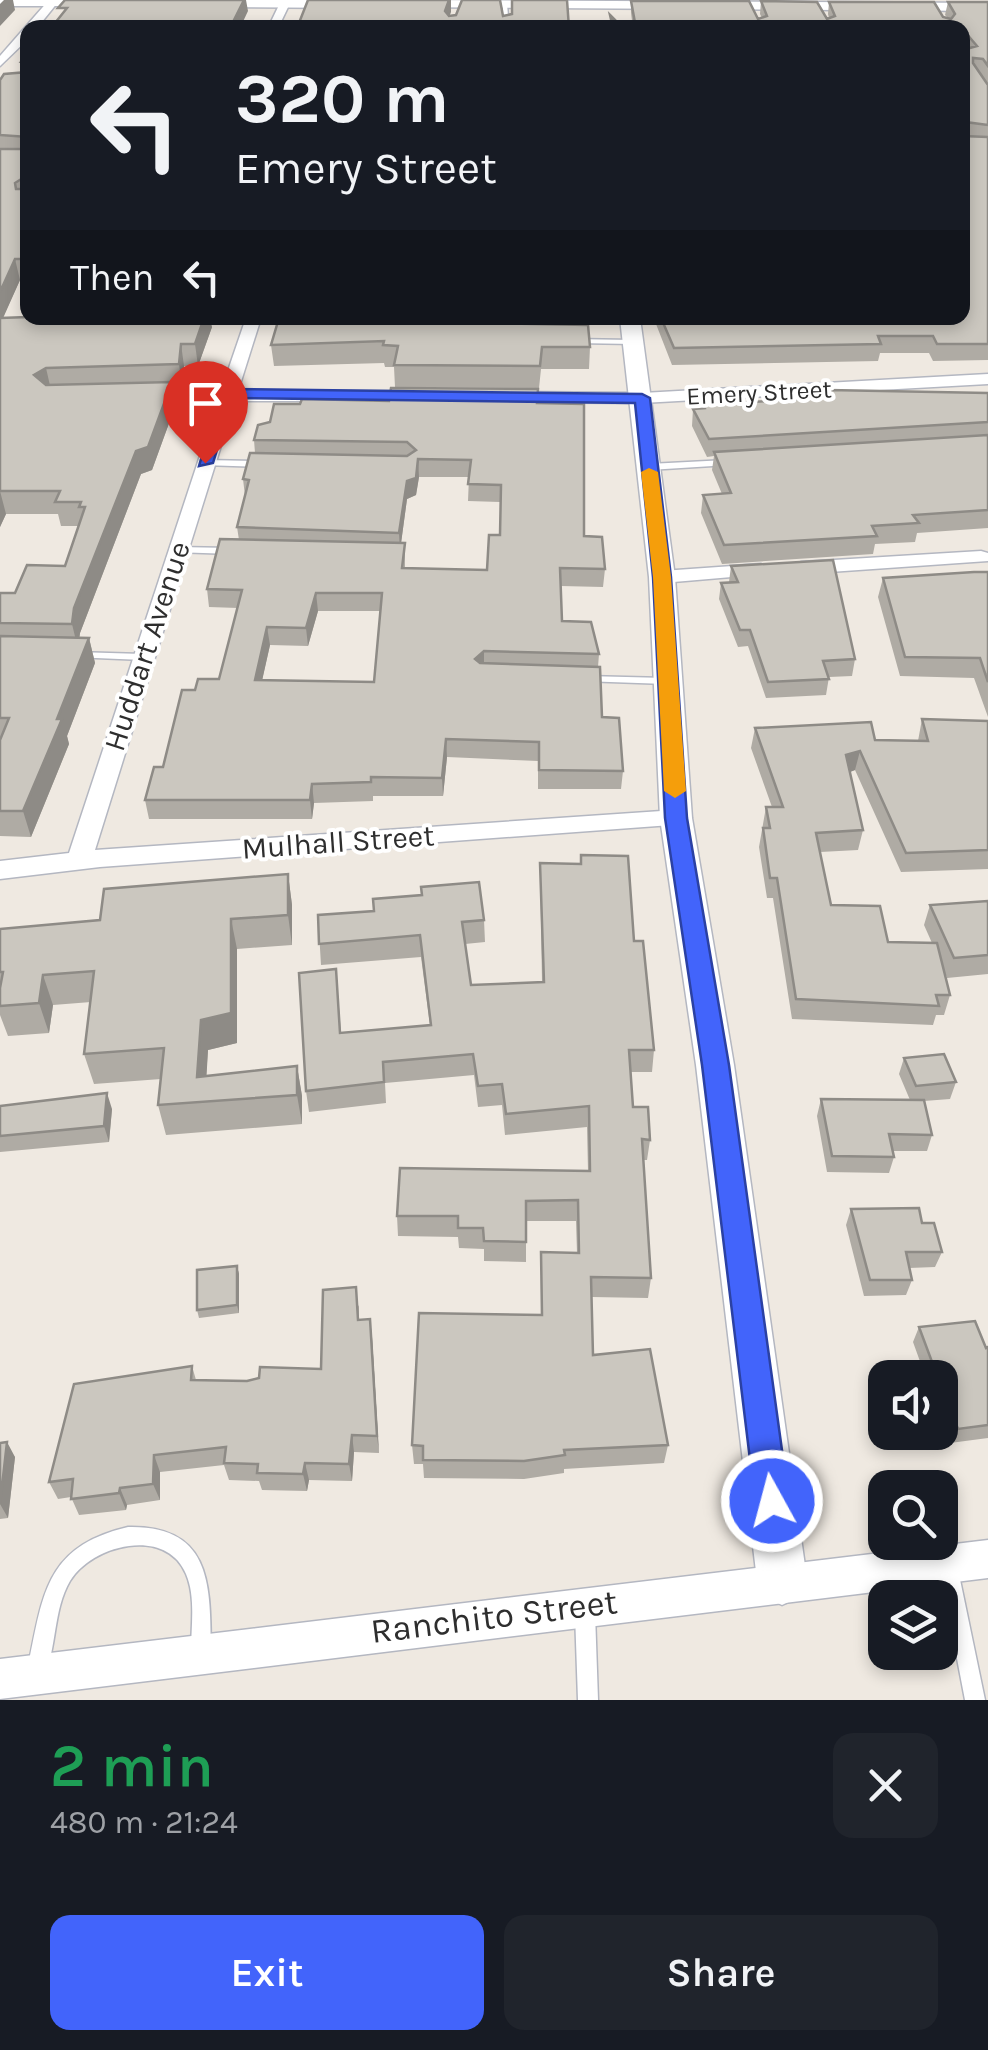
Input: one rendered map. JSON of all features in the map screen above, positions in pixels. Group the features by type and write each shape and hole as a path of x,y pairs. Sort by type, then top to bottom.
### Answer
{"street":[{"path":"0,2 126,2"},
{"path":"180,3 363,4"},
{"path":"382,4 458,10 505,4 821,11 844,3 891,3 937,12 983,4"},
{"path":"278,20 285,4"},
{"path":"0,63 20,40"},
{"name":"Huddart Avenue","path":"79,860 251,325"},
{"path":"632,330 662,577 676,818 716,1065 782,1580"},
{"name":"Emery Street","path":"484,396 642,398 988,380"},
{"path":"129,396 445,396"},
{"path":"662,577 981,558"},
{"name":"Mulhall Street","path":"0,870 79,860 676,818"},
{"name":"Ranchito Street","path":"18,1677 782,1580 988,1559"}],"lane":[{"path":"505,4 506,20"},
{"path":"555,340 632,330"},
{"path":"649,467 739,462"},
{"path":"205,463 278,464"},
{"path":"177,550 237,552"},
{"path":"59,655 144,657"},
{"path":"576,679 669,681"},
{"path":"18,1677 65,1570 100,1542 145,1536 173,1544 190,1562 199,1586 201,1654"},
{"path":"947,1563 975,1700"},
{"path":"584,1605 588,1700"}],"building":[{"path":"65,0 244,0 234,20 57,20 67,8 58,8"},
{"path":"308,0 449,0 445,11 449,16 456,15 462,0 500,0 503,16 512,14 512,0 567,0 568,20 300,20"},
{"path":"631,1 749,1 758,19 767,16 761,1 817,2 827,19 835,16 829,2 934,2 943,17 951,19 955,14 948,2 988,2 988,66 983,59 973,58 973,63 988,85 988,125 970,123 970,48 977,46 970,38 970,20 635,20"},
{"path":"20,73 20,136 0,135 0,80 4,74"},
{"path":"970,136 988,137 988,344 937,344 933,336 878,336 881,344 674,348 664,325 970,325"},
{"path":"0,149 20,149 20,180 15,183 16,189 20,189 20,259 15,259 0,292"},
{"path":"20,317 20,325 202,325 195,344 181,344 179,364 46,368 34,375 46,385 172,382 148,447 136,451 74,608 72,624 0,623 0,593 15,593 27,565 65,566 85,507 79,507 81,502 55,502 60,491 0,491 0,318"},
{"path":"277,325 588,325 590,347 542,347 540,366 394,365 398,346 383,345 384,341 271,345"},
{"path":"391,388 538,389 537,403 584,404 584,536 602,537 605,569 560,568 562,621 591,622 599,654 484,651 475,659 480,663 600,667 602,717 619,718 623,771 539,770 539,742 446,739 442,778 371,777 371,782 312,784 310,800 145,800 154,767 163,767 182,690 195,690 198,679 219,679 242,590 207,589 220,539 405,543 402,568 487,570 489,535 500,535 501,485 468,484 471,460 418,459 416,478 407,481 399,533 237,527 249,480 243,479 250,453 407,456 416,450 407,442 254,440 258,425 270,422 274,404 300,404 302,399 389,401","holes":["316,593 382,593 374,682 255,680 267,627 306,628"]},
{"path":"828,390 988,393 988,422 709,439 693,409 705,408 704,396 733,395 737,403 830,397"},
{"path":"988,435 988,510 913,515 919,523 872,526 877,536 724,545 703,495 731,493 714,452"},
{"path":"833,560 855,659 823,661 829,679 768,682 750,630 740,630 721,583 738,582 731,566"},
{"path":"988,572 988,682 980,658 905,657 883,578"},
{"path":"0,636 89,638 57,719 62,719 23,811 0,811 0,740 9,718 0,718"},
{"path":"922,719 988,721 988,850 906,853 860,751 846,755 863,830 816,833 831,905 880,906 888,942 937,943 950,995 936,995 939,1006 796,999 777,878 770,878 763,828 770,828 766,807 783,807 755,728 871,722 875,740 928,741"},
{"path":"581,855 628,856 634,941 643,941 654,1050 629,1050 633,1107 648,1107 650,1140 642,1139 651,1278 591,1277 593,1355 650,1349 668,1445 564,1450 565,1455 524,1461 423,1460 423,1446 412,1445 419,1313 542,1315 541,1252 579,1253 578,1200 526,1201 526,1242 484,1241 483,1228 458,1228 458,1216 397,1216 400,1168 590,1171 589,1106 506,1114 502,1084 478,1086 473,1054 383,1062 384,1082 306,1091 299,973 336,969 340,1033 431,1025 420,935 319,944 318,915 374,911 373,899 422,895 421,887 479,882 484,920 462,922 471,985 544,982 540,863 581,864"},
{"path":"288,874 288,915 231,919 231,1013 201,1020 197,1077 297,1066 297,1095 158,1105 164,1048 84,1054 94,971 43,975 39,1003 0,1006 0,929 100,920 104,889"},
{"path":"988,901 988,955 954,958 930,905"},
{"path":"944,1054 956,1082 916,1086 904,1058"},
{"path":"107,1093 104,1126 0,1136 0,1106"},
{"path":"821,1099 924,1100 932,1135 889,1134 894,1157 832,1156"},
{"path":"919,1208 922,1223 934,1223 942,1252 906,1252 912,1280 870,1280 851,1209"},
{"path":"237,1266 237,1305 197,1310 197,1270"},
{"path":"356,1287 358,1320 370,1319 377,1436 352,1435 349,1464 305,1463 303,1474 257,1473 258,1464 224,1463 226,1447 154,1455 153,1484 120,1488 119,1493 71,1499 73,1479 49,1482 74,1384 192,1366 191,1380 247,1381 259,1378 260,1367 321,1369 323,1290"},
{"path":"975,1321 988,1347 988,1425 958,1429 958,1360 931,1360 919,1327"},
{"path":"7,1442 0,1504 0,1443"}],"slow traffic":[{"path":"649,472 662,577 675,791"}],"route":[{"path":"205,463 227,394 642,398 662,577 676,818 716,1065 772,1501"}]}
